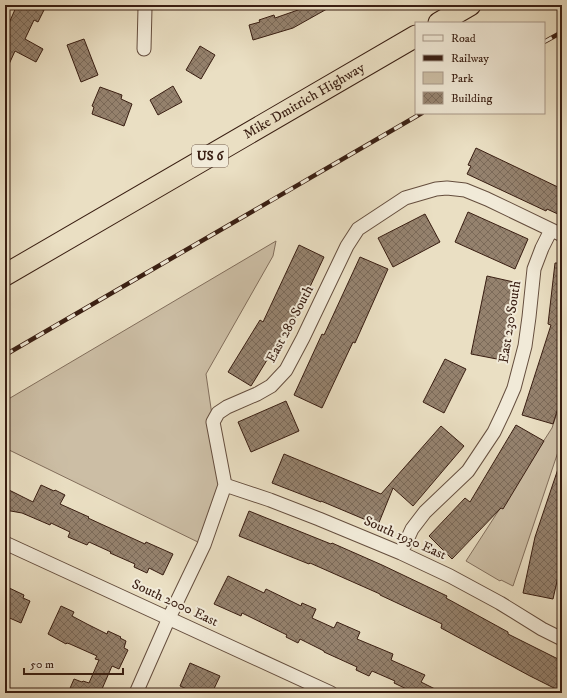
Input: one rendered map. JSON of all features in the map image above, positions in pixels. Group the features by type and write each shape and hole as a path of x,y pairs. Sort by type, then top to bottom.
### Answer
{"highway":[{"path":"441,22 470,5"},
{"name":"Mike Dmitrich Highway","path":"5,275 415,37"}],"street":[{"path":"144,49 146,5"},
{"name":"East 280 South","path":"225,486 213,422 218,413 227,407 258,394 271,386 286,370 347,246 358,230 405,198 436,189 447,188 465,190 487,199 557,233"},
{"name":"East 230 South","path":"402,553 412,529 425,512 468,471 494,432 514,388 525,346 530,317 534,269 542,248 557,233"},
{"path":"136,693 204,545 225,486"},
{"name":"South 1930 East","path":"225,486 270,500 402,553 450,576 562,639"},
{"name":"South 2000 East","path":"5,542 326,692"}],"green space":[{"path":"276,241 273,256 206,374 225,485 204,545 5,448 5,401"},
{"path":"562,398 562,440 513,586 501,580 500,581 466,561 552,428"}],"building":[{"path":"17,5 42,5 41,8 44,10 38,22 34,20 25,39 43,49 36,62 15,51 5,73 5,32"},
{"path":"296,5 334,5 293,28 253,40 249,25 260,22 259,20 274,15 275,18 298,10"},
{"path":"84,39 98,75 81,82 67,45"},
{"path":"200,46 215,55 201,79 186,70"},
{"path":"173,86 182,102 158,115 150,100"},
{"path":"100,87 122,95 121,99 132,104 124,126 92,114 94,107 92,106"},
{"path":"476,148 562,189 562,216 547,209 546,211 467,174 471,166 468,165"},
{"path":"468,212 528,239 515,269 455,242"},
{"path":"425,214 440,242 393,267 378,238"},
{"path":"299,245 324,257 291,327 288,326 251,386 228,372 260,320 263,322"},
{"path":"360,257 388,269 355,343 353,342 322,408 294,395"},
{"path":"555,263 562,263 562,395 553,424 522,415 551,325 548,324"},
{"path":"487,276 518,283 502,360 471,354"},
{"path":"445,359 466,369 444,413 423,402"},
{"path":"286,401 299,431 251,452 238,422"},
{"path":"516,425 544,441 503,509 501,508 452,559 429,536 465,498 470,502"},
{"path":"441,426 464,446 413,506 393,488 378,525 321,501 272,483 284,454 381,494"},
{"path":"560,463 562,464 562,559 553,599 523,593 535,537"},
{"path":"41,485 65,495 60,504 145,544 146,542 173,554 163,575 149,568 147,573 134,567 135,564 110,553 111,552 89,542 87,545 68,537 70,532 51,523 50,525 22,513 5,510 5,488 33,502"},
{"path":"249,511 331,544 332,543 447,596 446,598 508,632 508,634 562,661 562,692 441,628 442,624 380,594 310,563 309,564 239,536"},
{"path":"228,576 264,593 266,589 301,606 302,603 316,609 312,618 334,628 337,622 360,632 357,639 393,654 391,660 425,675 421,682 443,693 415,693 394,683 395,681 372,671 369,676 356,670 357,667 300,639 298,643 286,637 287,635 242,613 241,616 214,604"},
{"path":"5,586 24,595 23,598 30,601 21,623 5,616"},
{"path":"61,606 74,612 72,616 107,634 108,631 126,641 124,648 128,650 119,669 112,666 102,689 112,693 68,693 74,679 89,683 99,660 95,659 97,656 70,644 66,644 48,634"},
{"path":"190,663 220,676 212,693 195,693 180,686"}],"railway":[{"path":"545,41 562,32"},
{"path":"5,355 420,114"}]}
